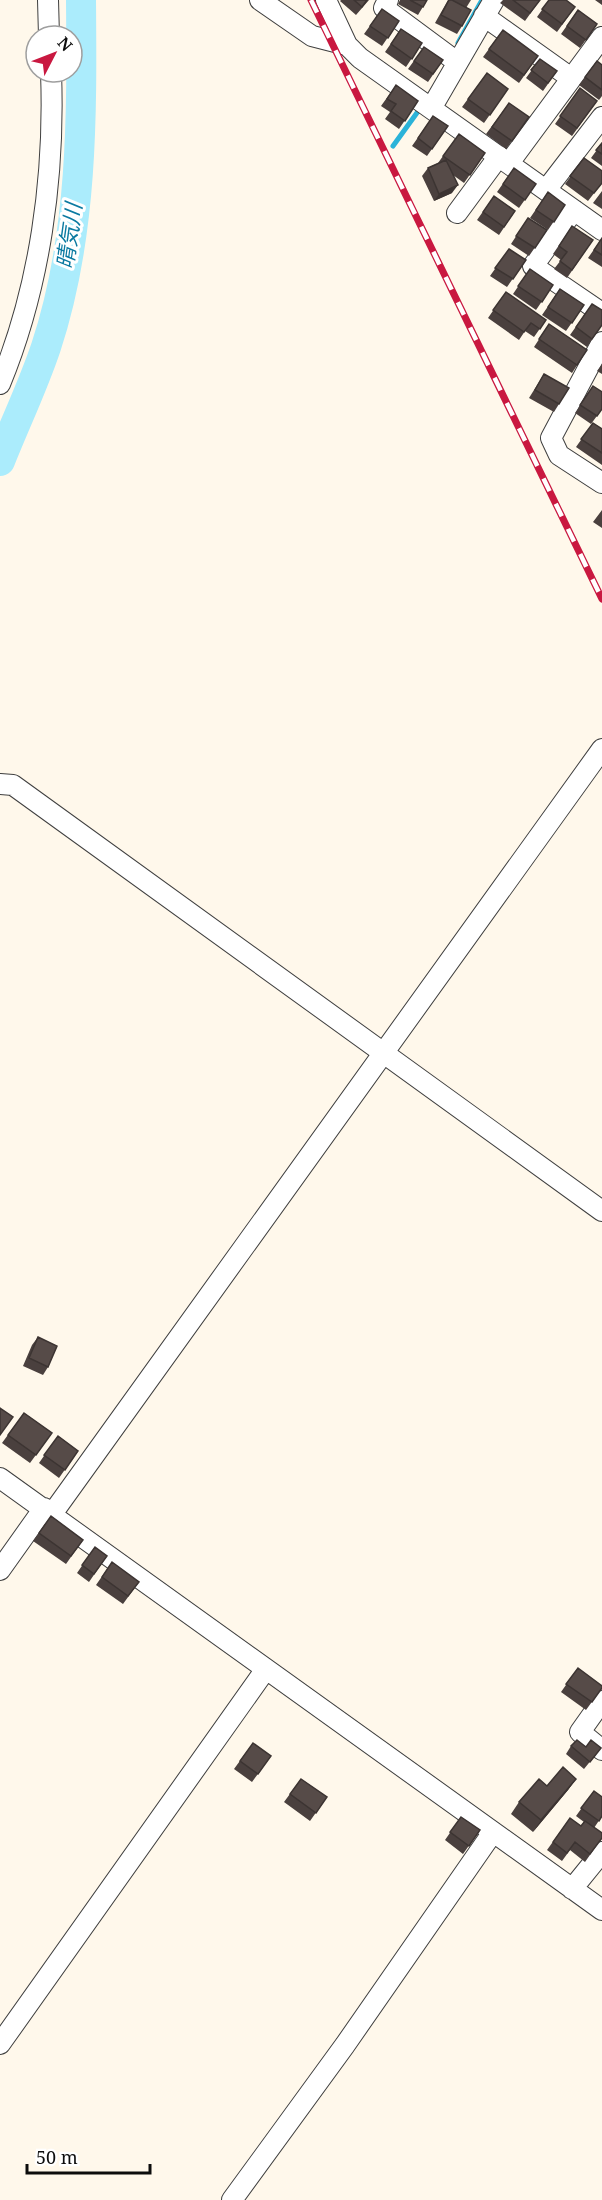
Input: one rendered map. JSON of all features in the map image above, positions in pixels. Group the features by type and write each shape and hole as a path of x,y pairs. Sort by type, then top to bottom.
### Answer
{"street":[{"path":"48,0 49,24"},
{"path":"260,0 312,36 347,45"},
{"path":"326,0 347,45 360,58 602,230"},
{"path":"388,0 384,8 458,62"},
{"path":"432,107 489,8 571,78"},
{"path":"457,213 504,160 602,37"},
{"path":"0,384 28,302 42,227 53,127 51,84"},
{"path":"546,190 600,123"},
{"path":"574,210 533,266 602,313"},
{"path":"602,342 551,438 559,455 602,483"},
{"path":"0,1570 48,1511 602,749"},
{"path":"3,783 13,785 602,1212"},
{"path":"0,1478 602,1910"},
{"path":"0,2044 266,1669"},
{"path":"602,1701 580,1732 602,1750"},
{"path":"232,2200 345,2045 493,1832"},
{"path":"572,1889 602,1852"}],"building":[{"path":"354,0 367,0 362,7"},
{"path":"410,0 427,0 423,7"},
{"path":"449,0 471,10 462,26 441,15"},
{"path":"513,0 540,0 530,13"},
{"path":"549,0 566,0 575,7 562,24 542,9"},
{"path":"382,9 399,21 388,38 370,26"},
{"path":"578,10 597,24 586,40 567,26"},
{"path":"401,29 422,43 412,59 391,44"},
{"path":"503,30 538,56 524,75 489,49"},
{"path":"424,47 443,60 433,74 414,61"},
{"path":"540,59 557,71 548,83 531,70"},
{"path":"597,61 602,65 602,90 585,77"},
{"path":"487,73 508,89 490,115 468,99"},
{"path":"396,85 418,101 405,121 391,111 396,104 387,99"},
{"path":"580,88 597,101 577,128 560,116"},
{"path":"509,103 529,117 512,141 492,127"},
{"path":"433,116 448,126 432,149 418,138"},
{"path":"459,134 485,153 470,175 443,156"},
{"path":"602,143 602,154 596,150"},
{"path":"584,158 602,171 602,183 594,193 570,176"},
{"path":"446,160 458,185 439,194 428,168"},
{"path":"514,168 536,184 525,200 503,184"},
{"path":"548,192 565,205 554,222 536,210"},
{"path":"494,196 515,211 504,227 483,212"},
{"path":"528,218 547,230 535,248 516,236"},
{"path":"572,226 593,240 572,270 560,261 567,252 559,246"},
{"path":"602,238 602,255 594,250"},
{"path":"509,249 526,260 513,279 495,268"},
{"path":"530,269 553,285 542,302 518,286"},
{"path":"560,289 584,305 572,323 548,307"},
{"path":"506,292 546,320 540,329 531,323 524,332 493,310"},
{"path":"592,304 602,310 602,325 592,339 576,327"},
{"path":"549,324 587,350 577,365 539,339"},
{"path":"544,374 569,388 559,404 535,390"},
{"path":"593,386 602,392 602,409 597,416 580,405"},
{"path":"593,423 602,429 602,453 581,439"},
{"path":"38,1337 57,1346 48,1367 29,1358"},
{"path":"0,1408 13,1417 0,1435"},
{"path":"24,1413 52,1433 36,1455 8,1435"},
{"path":"58,1436 78,1451 65,1470 44,1455"},
{"path":"51,1516 83,1540 71,1556 39,1533"},
{"path":"95,1547 107,1556 94,1574 82,1565"},
{"path":"112,1562 139,1582 128,1596 102,1577"},
{"path":"578,1668 602,1686 592,1702 566,1684"},
{"path":"577,1740 586,1747 591,1740 601,1748 590,1762 571,1746"},
{"path":"253,1743 271,1756 258,1774 240,1761"},
{"path":"563,1767 576,1779 541,1820 519,1802 539,1779 547,1786"},
{"path":"301,1779 327,1797 316,1813 290,1794"},
{"path":"594,1791 602,1797 602,1816 599,1821 581,1808"},
{"path":"461,1817 480,1830 469,1846 450,1832"},
{"path":"570,1818 581,1826 585,1821 602,1833 602,1838 590,1854 575,1842 567,1853 553,1842"}],"waterway":[{"name":"晴気川","path":"0,461 46,347 67,262 78,175 81,0"},
{"path":"458,43 482,0"},
{"path":"393,146 419,110"}],"railway":[{"path":"311,0 602,599"}]}
